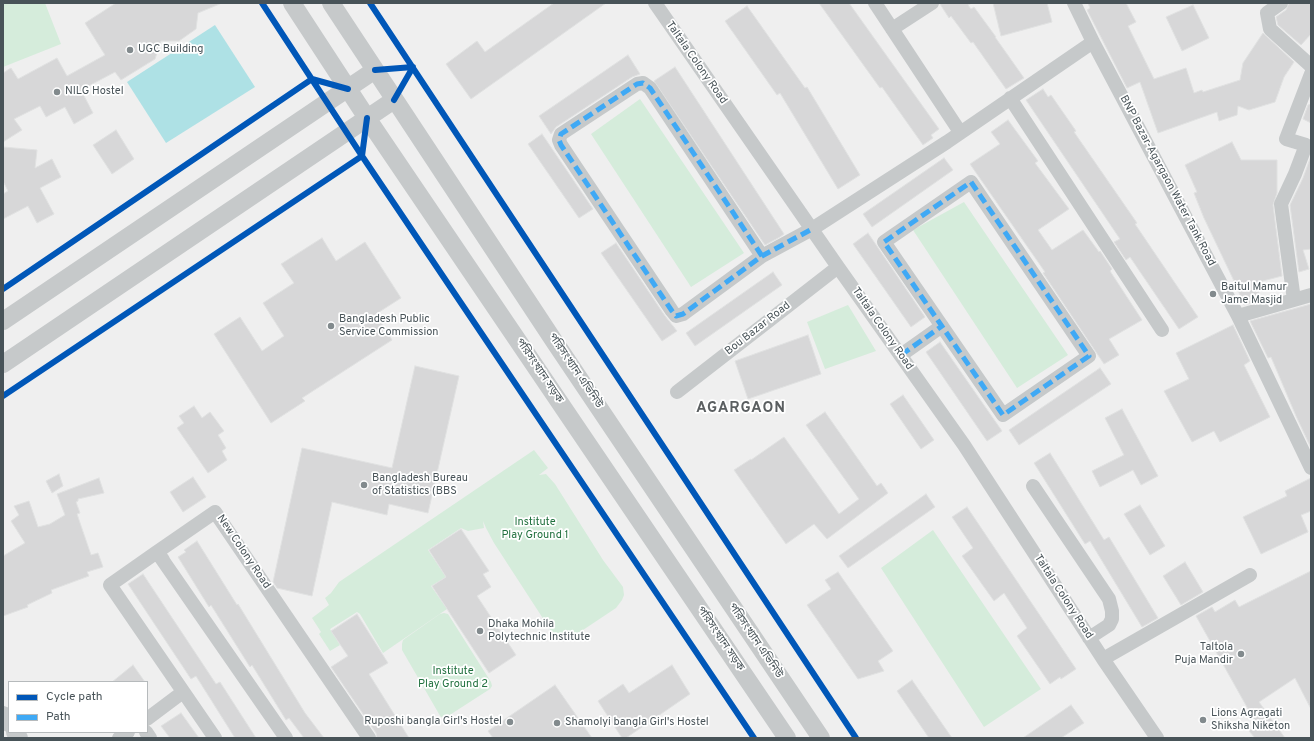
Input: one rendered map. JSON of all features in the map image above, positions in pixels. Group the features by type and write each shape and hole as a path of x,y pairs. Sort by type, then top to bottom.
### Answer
{"street":[{"name":"পরিসংখ্যান সড়ক","path":"292,3 367,118 787,738"},
{"name":"পরিসংখ্যান এভিনিউ","path":"331,3 550,335 821,738"},
{"name":"Taltala Colony Road","path":"655,3 838,267 964,445 1157,738"},
{"path":"875,3 960,132"},
{"path":"892,29 932,3"},
{"name":"BNP Bazar-Agargaon Water Tank Road","path":"1074,3 1093,42 1238,316 1311,468"},
{"path":"1281,3 1267,12 1270,29 1311,66"},
{"path":"762,256 650,88 643,83 637,84 561,134 559,140 561,145 676,316 683,314 762,256 812,229 940,146 1093,42"},
{"path":"3,321 375,70"},
{"path":"1294,300 1281,204 1306,145 1286,139 1311,74"},
{"path":"1010,98 1162,330"},
{"path":"3,364 394,100"},
{"path":"971,182 1089,356 1003,415 942,326 884,242 971,182"},
{"name":"Bou Bazar Road","path":"677,392 838,267"},
{"path":"1238,316 1311,296"},
{"path":"900,355 942,326"},
{"path":"1033,486 1109,599 1112,610 1112,620 1109,625 1090,638"},
{"name":"New Colony Road","path":"250,687 157,552 216,512 370,738"},
{"name":"New Colony Road","path":"215,738 110,585 157,552 286,738"},
{"path":"1103,658 1250,575"},
{"path":"148,718 183,692"}],"green space":[{"path":"3,3 45,3 61,44 3,67"},
{"path":"640,99 744,253 691,287 591,134"},
{"path":"964,202 1068,355 1017,388 913,230"},
{"path":"848,305 876,351 825,369 807,322"},
{"name":"Institute Play Ground 1","path":"534,450 548,468 539,475 546,474 555,484 603,560 623,587 624,595 616,608 571,638 559,641 494,543 483,521 484,528 468,531 461,528 428,550 446,577 431,586 447,609 383,653 360,614 357,612 330,629 340,645 330,651 319,634 321,632 312,618 329,605 325,598 331,593 339,582"},
{"path":"933,530 1041,689 984,727 881,568"},
{"name":"Institute Play Ground 2","path":"440,614 448,614 491,682 492,686 490,689 445,718 441,717 439,714 402,650 403,640"}],"water":[{"path":"215,25 255,87 166,143 127,82"}],"building":[{"path":"116,3 222,3 198,13 196,29 179,41 161,41 155,59 121,80 115,72 81,90 93,113 74,124 65,107 46,117 40,106 14,119 22,130 3,142 3,73 11,68 18,79 57,58 67,76 105,55 85,23"},
{"path":"554,3 606,3 471,99 446,64 477,41 485,52"},
{"path":"819,3 849,3 939,129 931,135 933,138 923,145"},
{"path":"940,3 972,3 968,5 971,9 974,7 1024,78 1006,89 973,42 971,43 951,16 949,18"},
{"path":"993,3 1047,3 1052,22 1001,36"},
{"path":"1088,3 1126,3 1136,22 1128,26 1154,79 1186,68 1194,93 1202,90 1203,92 1240,80 1243,63 1263,33 1294,62 1284,77 1275,102 1249,110 1238,106 1237,115 1219,121 1217,112 1158,133 1140,82 1127,88 1087,10 1090,8"},
{"path":"1289,3 1311,3 1311,34 1301,45 1278,25 1276,17 1286,10"},
{"path":"1193,5 1209,38 1182,51 1166,17"},
{"path":"747,6 805,88 807,87 860,175 838,189 780,93 777,95 725,21"},
{"path":"628,55 640,74 632,77 556,127 551,134 539,116"},
{"path":"675,67 784,234 780,237 765,245 654,81"},
{"path":"1043,89 1048,97 1051,95 1076,131 1074,132 1137,223 1135,224 1198,317 1179,329 1130,257 1126,260 1114,242 1120,239 1026,100"},
{"path":"1311,104 1311,123 1303,119 1308,105"},
{"path":"1008,120 1038,161 1035,163 1069,209 1038,230 1052,250 1083,230 1112,269 1110,271 1142,320 1109,339 1119,355 1104,364 1043,273 1045,272 970,164 1000,144 991,132"},
{"path":"116,130 134,159 112,174 93,145"},
{"path":"542,134 593,209 579,218 528,144"},
{"path":"1232,142 1241,160 1277,160 1277,193 1273,205 1282,276 1255,283 1262,300 1244,305 1204,218 1194,193 1197,192 1185,165"},
{"path":"3,147 37,150 35,168 52,159 61,177 40,188 54,214 37,223 28,206 3,219 3,194 8,191 3,181"},
{"path":"1311,156 1311,249 1303,250 1309,269 1299,272 1290,205 1303,178"},
{"path":"944,158 953,170 872,227 863,214"},
{"path":"868,233 925,317 911,327 853,244"},
{"name":"Bangladesh Public Service Commission","path":"322,238 336,261 365,242 401,298 376,314 392,340 302,398 305,401 271,423 214,334 240,317 262,351 284,336 263,303 294,283 281,264"},
{"path":"616,243 665,316 677,331 662,341 601,253"},
{"path":"773,272 782,285 695,346 686,333"},
{"path":"1311,304 1311,448 1271,357 1268,358 1250,321"},
{"path":"1233,325 1250,361 1244,365 1270,417 1220,442 1214,431 1192,442 1164,391 1189,379 1176,353"},
{"path":"808,335 821,374 748,399 735,361"},
{"path":"940,342 1002,431 987,441 926,352"},
{"name":"Bangladesh Bureau of Statistics (BBS","path":"415,366 459,376 428,513 389,504 387,515 332,502 312,596 277,588 273,582 302,448 392,468"},
{"path":"1100,368 1111,384 1019,445 1009,430"},
{"path":"903,395 934,440 921,449 890,404"},
{"path":"194,406 202,418 210,412 224,431 218,435 226,448 222,451 227,460 208,473 177,428 184,423 179,416"},
{"path":"1122,409 1158,476 1141,485 1133,470 1100,487 1092,471 1124,455 1105,418"},
{"path":"825,412 877,486 881,483 888,493 827,539 814,524 786,544 734,470 784,437 839,514 859,499 806,425"},
{"path":"1050,453 1104,540 1109,537 1158,618 1142,627 1090,541 1085,544 1034,463"},
{"path":"59,474 63,486 52,493 46,481"},
{"path":"193,477 206,497 183,512 170,492"},
{"path":"99,478 104,493 78,499 76,502 80,513 77,514 91,555 98,553 103,567 87,572 89,576 51,590 52,593 27,605 28,607 3,616 3,556 25,543 11,521 19,515 14,506 29,501 38,527 50,524 65,515 57,494"},
{"path":"1311,478 1311,511 1301,515 1308,532 1261,554 1243,517 1287,496 1285,491"},
{"path":"926,494 935,507 848,568 839,556"},
{"path":"1140,505 1165,546 1150,555 1124,514"},
{"path":"967,507 1076,669 1061,679 1060,677 1050,684 1017,636 1027,628 1004,593 994,601 962,556 973,548 952,517"},
{"path":"461,529 489,571 483,574 491,587 477,596 516,655 489,673 432,586 446,577 429,550"},
{"path":"197,541 237,605 238,604 305,713 324,738 304,738 289,718 286,720 252,665 250,667 211,605 209,607 178,557 186,552 184,550"},
{"path":"1185,562 1203,592 1181,605 1163,576"},
{"path":"1311,571 1311,709 1295,678 1259,702 1285,738 1255,738 1249,731 1257,725 1196,616 1212,607 1215,612 1235,600 1239,607"},
{"path":"838,572 893,651 878,661 884,671 858,679 807,605 831,589 825,580"},
{"path":"143,574 216,684 220,682 256,738 235,738 196,676 191,679 128,584"},
{"path":"357,614 388,663 369,674 409,738 377,738 376,733 331,667 348,656 331,631"},
{"path":"133,665 144,681 113,681"},
{"path":"672,665 690,694 626,738 622,738 598,701 623,684 629,693"},
{"path":"912,680 952,738 929,738 897,691"},
{"name":"Shamolyi bangla Girl's Hostel","path":"555,685 592,738 493,738 488,731"},
{"path":"1071,705 1084,723 1061,738 1023,738"},
{"path":"181,713 199,738 170,738 161,726"}],"marked path":[{"path":"762,256 650,88 643,83 637,84 561,134 559,140 561,145 676,316 683,314 762,256 812,229"},
{"path":"971,182 1089,356 1003,415 884,242 971,182"},
{"path":"901,355 942,326"}],"cycle path":[{"path":"262,3 362,156 754,738"},
{"path":"370,3 856,738"},
{"path":"375,70 413,67 394,100"},
{"path":"3,289 312,79 348,89"},
{"path":"3,396 362,156 367,118"}],"place":[{"name":"UGC Building","path":"130,50"},
{"name":"NILG Hostel","path":"57,92"},
{"name":"Baitul Mamur Jame Masjid","path":"1213,294"},
{"name":"Bangladesh Public Service Commission","path":"331,326"},
{"name":"Bangladesh Bureau of Statistics (BBS","path":"364,485"},
{"name":"Dhaka Mohila Polytechnic Institute","path":"480,631"},
{"name":"Taltola Puja Mandir","path":"1241,654"},
{"name":"Lions Agragati Shiksha Niketon","path":"1203,720"},
{"name":"Ruposhi bangla Girl's Hostel","path":"510,722"},
{"name":"Shamolyi bangla Girl's Hostel","path":"557,723"}],"district":[{"name":"AGARGAON","path":"741,409"}]}
